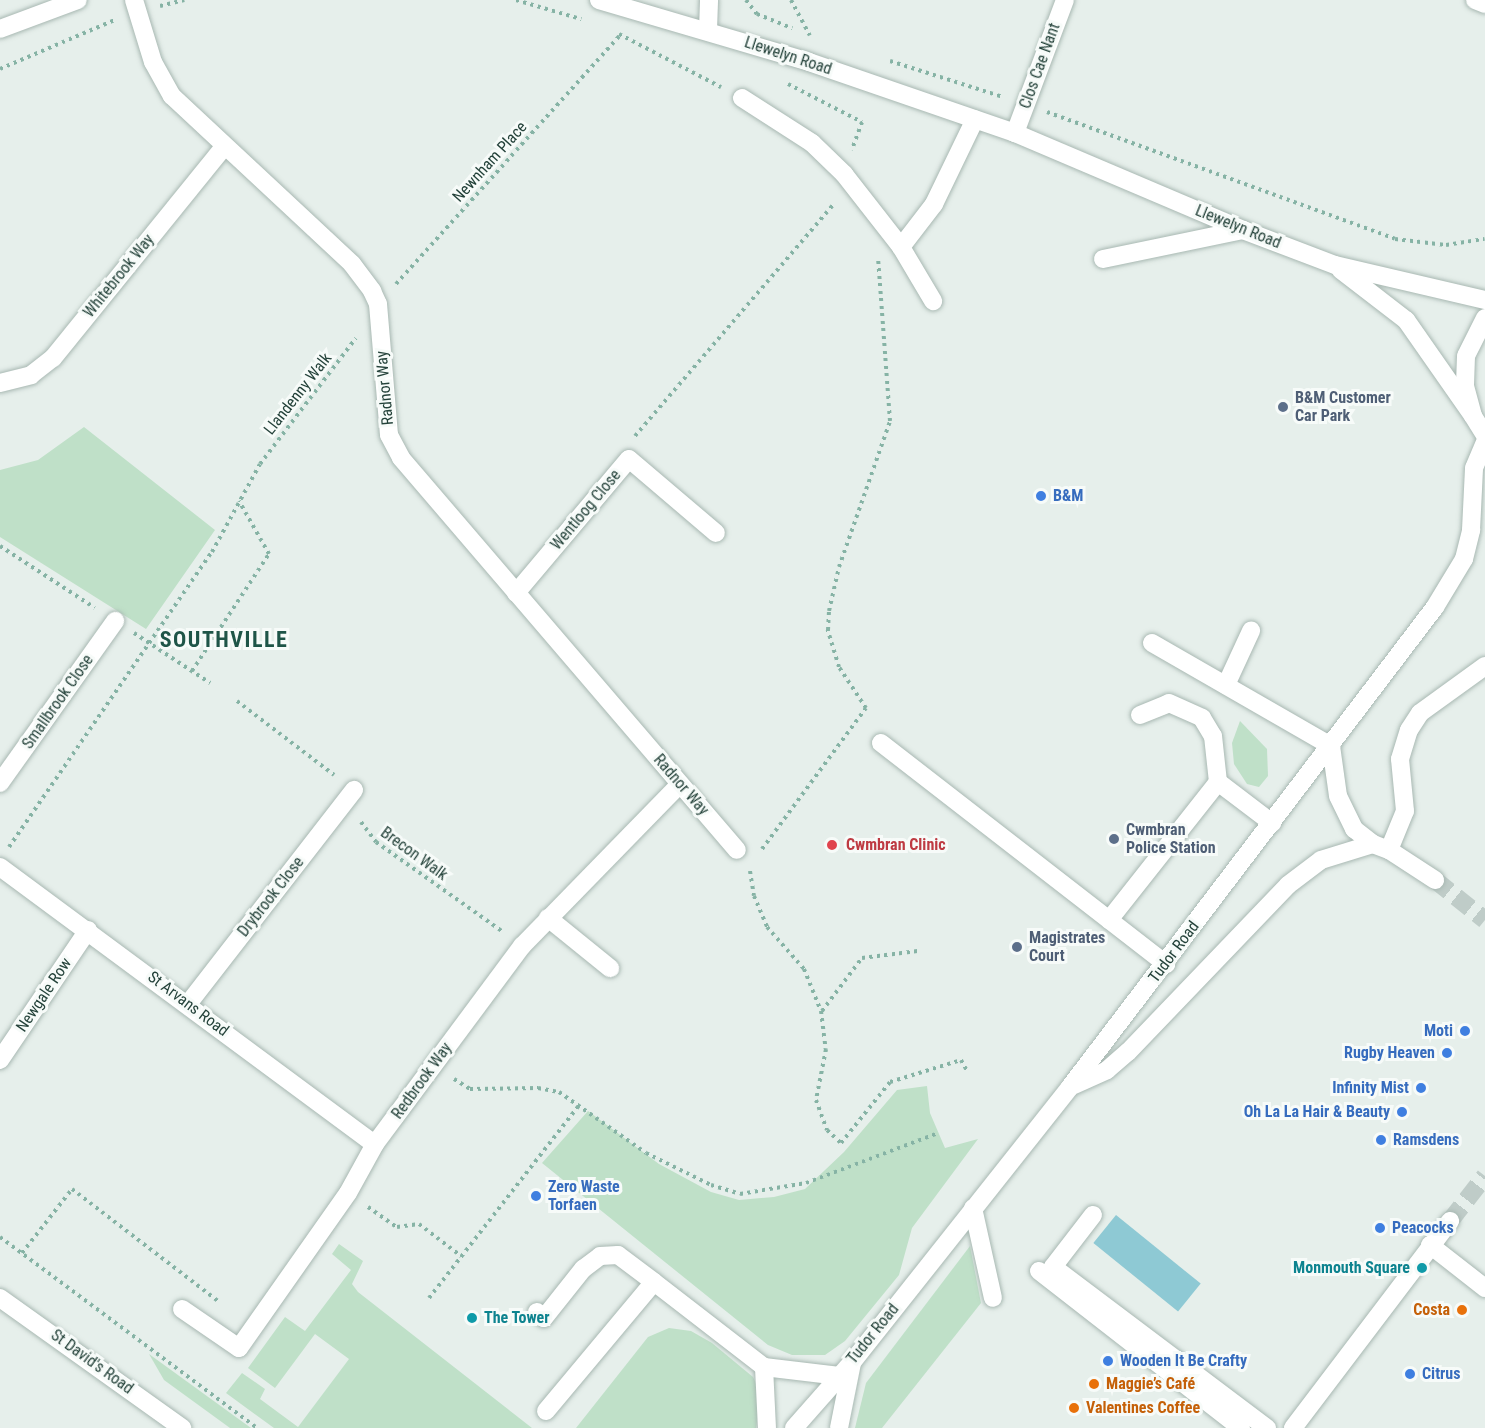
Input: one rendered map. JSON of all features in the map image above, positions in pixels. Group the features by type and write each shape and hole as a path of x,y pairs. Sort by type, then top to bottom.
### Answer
{"street":[{"path":"0,29 78,0"},
{"name":"Llewelyn Road","path":"599,0 708,30 1015,133 1243,230 1335,265 1485,300"},
{"path":"708,30 709,0"},
{"name":"Clos Cae Nant","path":"1015,133 1065,0"},
{"path":"1475,0 1485,4"},
{"name":"Radnor Way","path":"136,6 164,86 223,148 364,277 378,304 387,422 393,447 737,850"},
{"path":"742,98 823,152 901,248 933,301"},
{"path":"901,248 934,204 975,119"},
{"name":"Whitebrook Way","path":"0,383 31,375 53,358 223,148"},
{"path":"1104,260 1243,230"},
{"name":"Llewelyn Road","path":"1335,265 1406,320 1473,416"},
{"path":"1485,318 1466,356 1465,386 1473,416 1485,435"},
{"name":"Tudor Road","path":"794,1428 853,1361 1070,1087 1166,964 1435,607 1464,559 1471,530 1474,468 1485,442"},
{"name":"Wentloog Close","path":"516,593 629,459 716,533"},
{"name":"Smallbrook Close","path":"0,783 115,621"},
{"path":"1226,685 1251,631"},
{"path":"1152,643 1331,746 1338,796 1354,829 1435,880"},
{"path":"1070,1087 1107,1070 1128,1053 1288,885 1321,860 1381,847 1405,811 1400,759 1409,730 1420,712 1485,666"},
{"path":"1109,920 1218,782 1213,736 1202,718 1169,703 1140,715"},
{"path":"881,743 1166,964"},
{"path":"1218,782 1272,823"},
{"name":"Redbrook Way","path":"182,1309 239,1348 348,1193 375,1144 522,946 680,784"},
{"name":"Drybrook Close","path":"188,1004 354,790"},
{"name":"St Arvans Road","path":"3,858 88,930 375,1144"},
{"path":"548,918 610,968"},
{"name":"Newgale Row","path":"0,1060 88,930"},
{"path":"973,1208 993,1298"},
{"path":"1093,1215 1053,1267 1267,1428"},
{"path":"1293,1428 1450,1221"},
{"path":"1430,1245 1485,1288"},
{"path":"537,1312 544,1318 582,1269 600,1256 618,1254 764,1367 839,1376"},
{"path":"1039,1271 1241,1428"},
{"path":"546,1411 654,1282"},
{"name":"St David's Road","path":"0,1298 182,1428"},
{"path":"839,1428 853,1361"},
{"path":"764,1367 767,1428"}],"path":[{"path":"0,69 136,6 184,0"},
{"path":"516,0 589,22"},
{"path":"746,0 763,17 819,38"},
{"path":"791,0 810,35"},
{"path":"610,31 742,98"},
{"name":"Newnham Place","path":"378,304 620,35"},
{"path":"884,59 1025,105 1395,239 1446,245 1485,239"},
{"path":"800,89 862,122"},
{"path":"837,197 844,206"},
{"path":"629,459 621,453 834,204"},
{"path":"749,866 866,708 840,668 828,630 829,611 839,567 890,421 876,252"},
{"name":"Llandenny Walk","path":"3,858 148,642 212,552 260,464 348,350 378,304"},
{"path":"192,671 269,554 239,501"},
{"path":"237,701 354,790"},
{"name":"Brecon Walk","path":"354,790 366,799 360,821 370,837 522,946"},
{"path":"737,850 749,866 754,896 767,927 804,969 821,1011 826,1049 816,1100 828,1130 841,1143 890,1082 961,1060 967,1071"},
{"path":"821,1011 862,958 918,951"},
{"path":"434,1065 470,1089 550,1089 579,1105 646,1153 711,1185 740,1194 806,1183 938,1133"},
{"path":"429,1298 579,1105"},
{"path":"22,1253 72,1188 253,1328"},
{"path":"348,1193 397,1227 419,1224 461,1256"},
{"path":"0,1237 257,1428"}],"green space":[{"path":"84,427 215,530 146,629 0,537 0,470 38,460"},
{"path":"1240,721 1267,749 1268,776 1259,787 1247,784 1234,764 1232,743"},
{"path":"927,1086 930,1113 945,1148 978,1139 912,1228 899,1275 845,1341 825,1355 792,1355 768,1345 542,1163 588,1111 659,1164 711,1192 739,1200 774,1197 805,1189 844,1152 897,1090"},
{"path":"339,1244 363,1261 352,1284 358,1292 532,1428 274,1428 226,1393 242,1373 265,1389 260,1399 298,1427 349,1359 315,1334 275,1388 248,1368 285,1317 305,1331 351,1270 332,1254"},
{"path":"970,1246 981,1303 882,1428 855,1428 866,1383"},
{"path":"669,1328 691,1331 712,1343 753,1377 761,1394 756,1428 576,1428 648,1337"},
{"path":"149,1354 251,1428 230,1428 164,1380"}],"water":[{"path":"1116,1215 1201,1284 1178,1312 1093,1243"}],"tunnel":[{"path":"1435,880 1485,920"},
{"path":"1450,1221 1485,1176"}],"place":[{"name":"B&M Customer Car Park","path":"1283,407"},
{"name":"B&M","path":"1041,496"},
{"name":"Cwmbran Police Station","path":"1114,839"},
{"name":"Cwmbran Clinic","path":"832,845"},
{"name":"Magistrates Court","path":"1017,947"},
{"name":"Moti","path":"1465,1031"},
{"name":"Rugby Heaven","path":"1447,1053"},
{"name":"Infinity Mist","path":"1421,1088"},
{"name":"Oh La La Hair & Beauty","path":"1402,1112"},
{"name":"Ramsdens","path":"1381,1140"},
{"name":"Zero Waste Torfaen","path":"536,1196"},
{"name":"Peacocks","path":"1380,1228"},
{"name":"Monmouth Square","path":"1422,1268"},
{"name":"Costa","path":"1462,1310"},
{"name":"The Tower","path":"472,1318"},
{"name":"Wooden It Be Crafty","path":"1108,1361"},
{"name":"Citrus","path":"1410,1374"},
{"name":"Maggie’s Café","path":"1094,1384"},
{"name":"Valentines Coffee","path":"1074,1408"}],"district":[{"name":"SOUTHVILLE","path":"224,640"}]}
